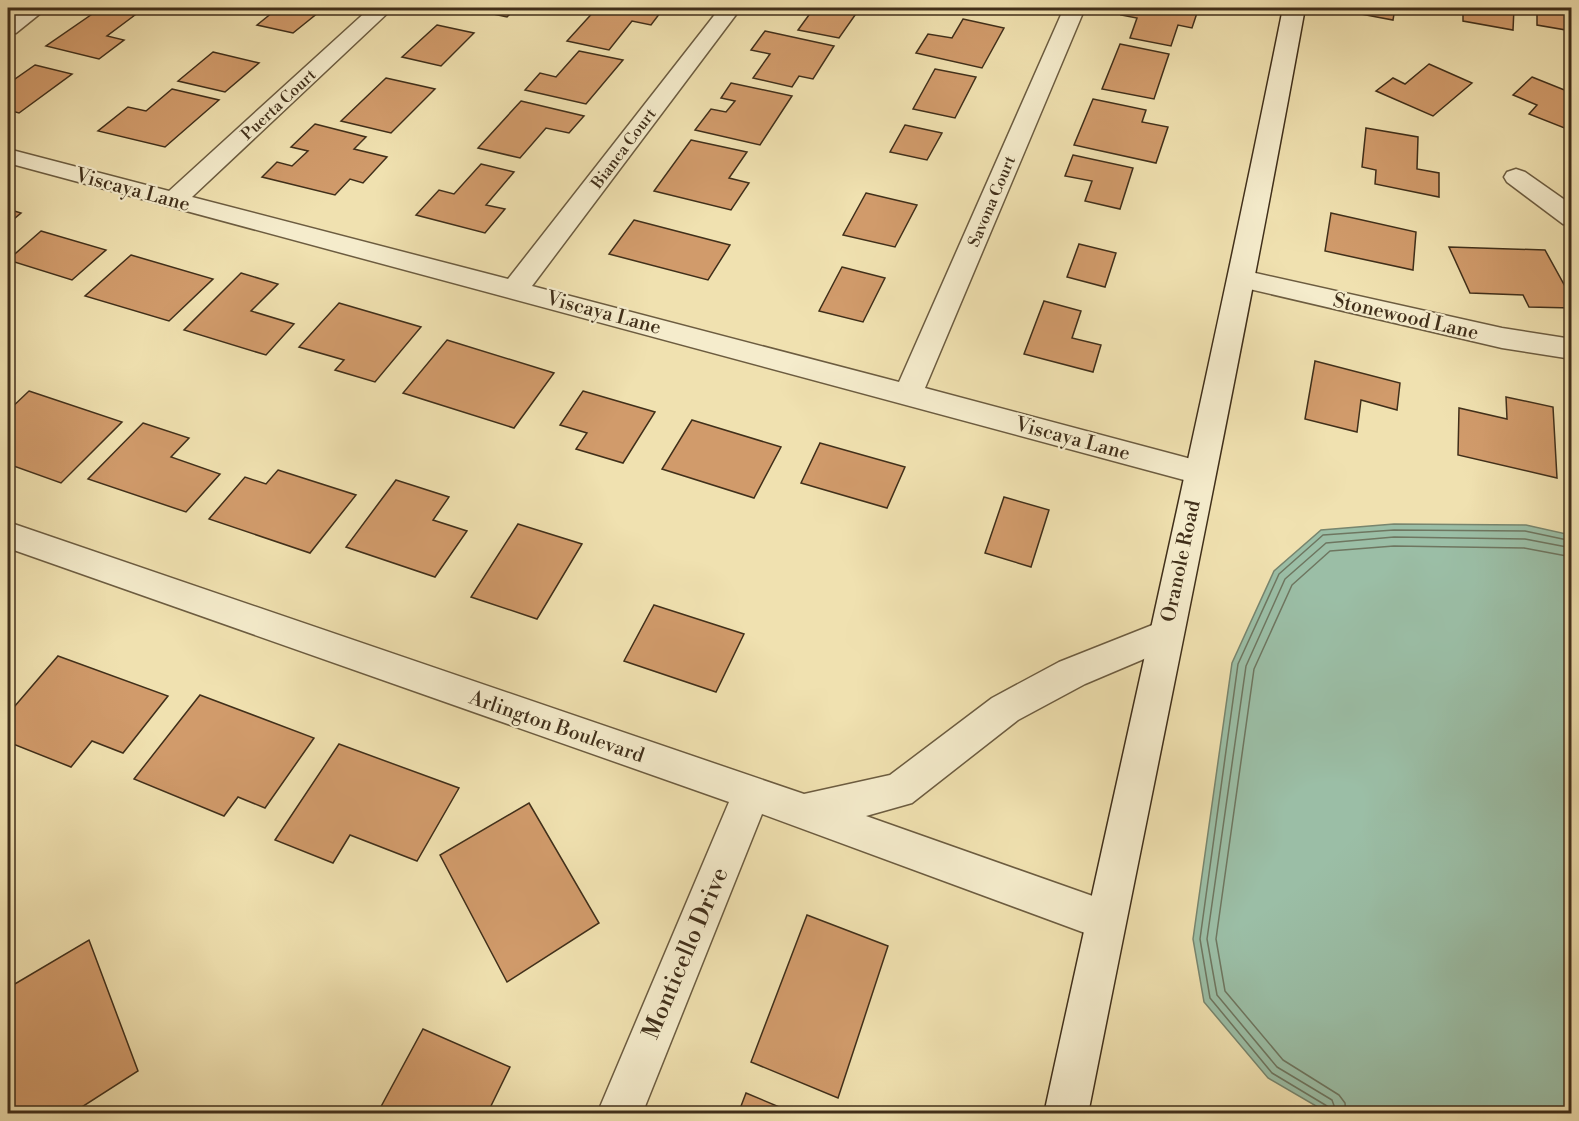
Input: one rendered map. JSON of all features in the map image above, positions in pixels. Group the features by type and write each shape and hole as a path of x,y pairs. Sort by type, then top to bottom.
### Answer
{"street":[{"path":"8,28 36,8"},
{"name":"Puerta Court","path":"174,200 382,8"},
{"name":"Bianca Court","path":"515,289 730,8"},
{"name":"Savona Court","path":"908,393 1075,8"},
{"name":"Oranole Road","path":"1066,1113 1104,920 1242,279 1294,8"},
{"name":"Viscaya Lane","path":"8,156 1199,472"},
{"path":"1516,177 1572,218"},
{"name":"Stonewood Lane","path":"1242,279 1502,338 1572,349"},
{"name":"Arlington Boulevard","path":"8,535 752,794 1104,920"},
{"path":"803,812 898,791 1005,709 1072,673 1165,635"},
{"name":"Monticello Drive","path":"619,1113 752,794"}],"water":[{"path":"1394,524 1526,525 1571,535 1571,1113 1328,1113 1268,1078 1204,1002 1193,939 1232,663 1274,571 1321,530"}],"building":[{"path":"101,8 135,15 107,36 124,40 99,59 46,46"},
{"path":"278,8 324,8 293,33 257,25"},
{"path":"465,8 516,8 507,17"},
{"path":"597,8 663,9 651,25 632,21 609,50 567,41"},
{"path":"814,8 860,8 839,38 798,30"},
{"path":"1124,8 1198,10 1192,28 1178,25 1171,46 1130,38 1137,18 1121,15"},
{"path":"1355,8 1395,8 1393,20 1355,13"},
{"path":"1442,8 1514,8 1513,30 1463,21 1463,12"},
{"path":"1537,8 1572,11 1572,31 1537,25"},
{"path":"963,19 1004,28 982,68 916,53 928,34 952,38"},
{"path":"437,25 474,33 441,66 402,57"},
{"path":"765,31 834,46 813,79 799,76 792,87 753,78 770,54 751,50"},
{"path":"1120,44 1169,54 1154,99 1102,89"},
{"path":"579,51 623,60 586,104 525,90 540,73 556,77"},
{"path":"213,52 259,63 225,92 178,81"},
{"path":"1429,64 1472,83 1433,116 1376,91 1393,78 1405,84"},
{"path":"35,65 72,74 19,113 8,110 8,84"},
{"path":"935,69 976,77 955,118 913,109"},
{"path":"1532,77 1572,93 1572,131 1529,114 1537,105 1513,95"},
{"path":"386,78 435,89 391,133 341,121"},
{"path":"731,83 792,96 760,145 695,130 711,109 726,112 735,101 721,98"},
{"path":"172,89 219,100 165,147 98,131 128,107 146,111"},
{"path":"1093,99 1146,110 1142,122 1168,127 1156,163 1074,145"},
{"path":"521,101 584,116 569,133 546,128 520,158 478,148"},
{"path":"315,124 366,137 354,149 387,157 363,183 350,179 335,195 262,177 277,162 292,166 308,151 291,147"},
{"path":"905,125 942,133 927,160 890,152"},
{"path":"1366,128 1418,137 1417,169 1439,173 1439,197 1375,184 1376,170 1362,167"},
{"path":"691,140 747,152 729,178 749,183 731,210 654,191"},
{"path":"1073,155 1133,168 1120,209 1085,201 1092,181 1065,176"},
{"path":"481,164 514,172 486,205 505,209 485,233 416,215 439,190 454,194"},
{"path":"866,193 917,205 895,247 843,235"},
{"path":"8,209 21,213 8,224"},
{"path":"1331,213 1416,232 1413,270 1325,251"},
{"path":"634,220 730,245 708,280 609,254"},
{"path":"41,231 106,250 72,280 8,260"},
{"path":"1079,244 1116,253 1105,287 1067,277"},
{"path":"1449,247 1545,250 1572,299 1572,308 1529,307 1523,295 1470,293"},
{"path":"131,255 213,279 169,321 85,296"},
{"path":"842,267 885,278 863,322 819,311"},
{"path":"241,273 278,284 251,311 294,324 266,355 184,330"},
{"path":"1044,301 1081,311 1072,338 1101,345 1093,372 1024,354"},
{"path":"339,303 421,327 375,382 335,370 344,360 299,347"},
{"path":"447,340 554,373 514,428 403,393"},
{"path":"1315,361 1400,383 1397,410 1361,400 1357,432 1305,419"},
{"path":"29,391 122,422 61,483 8,464 8,411"},
{"path":"583,391 655,412 623,463 576,449 587,433 560,425"},
{"path":"1506,397 1553,407 1557,478 1458,455 1459,408 1507,419"},
{"path":"692,420 781,447 754,498 662,469"},
{"path":"143,423 189,438 171,457 220,474 186,512 88,479"},
{"path":"820,443 905,467 887,508 801,483"},
{"path":"278,470 356,495 310,553 209,519 245,477 266,484"},
{"path":"396,480 449,497 433,520 467,531 435,577 346,547"},
{"path":"1004,497 1049,510 1031,567 985,553"},
{"path":"518,524 582,544 537,619 471,597"},
{"path":"654,605 744,634 716,692 624,661"},
{"path":"58,656 168,696 123,753 92,741 71,767 8,742 8,714"},
{"path":"200,695 314,738 265,808 238,797 224,816 134,779"},
{"path":"339,744 459,788 417,861 350,835 333,863 275,840"},
{"path":"529,803 599,923 507,982 440,855"},
{"path":"807,915 888,946 838,1098 751,1062"},
{"path":"89,940 138,1071 71,1114 8,1114 8,988"},
{"path":"423,1029 510,1067 487,1114 377,1114"},
{"path":"746,1093 796,1114 738,1114"}]}
